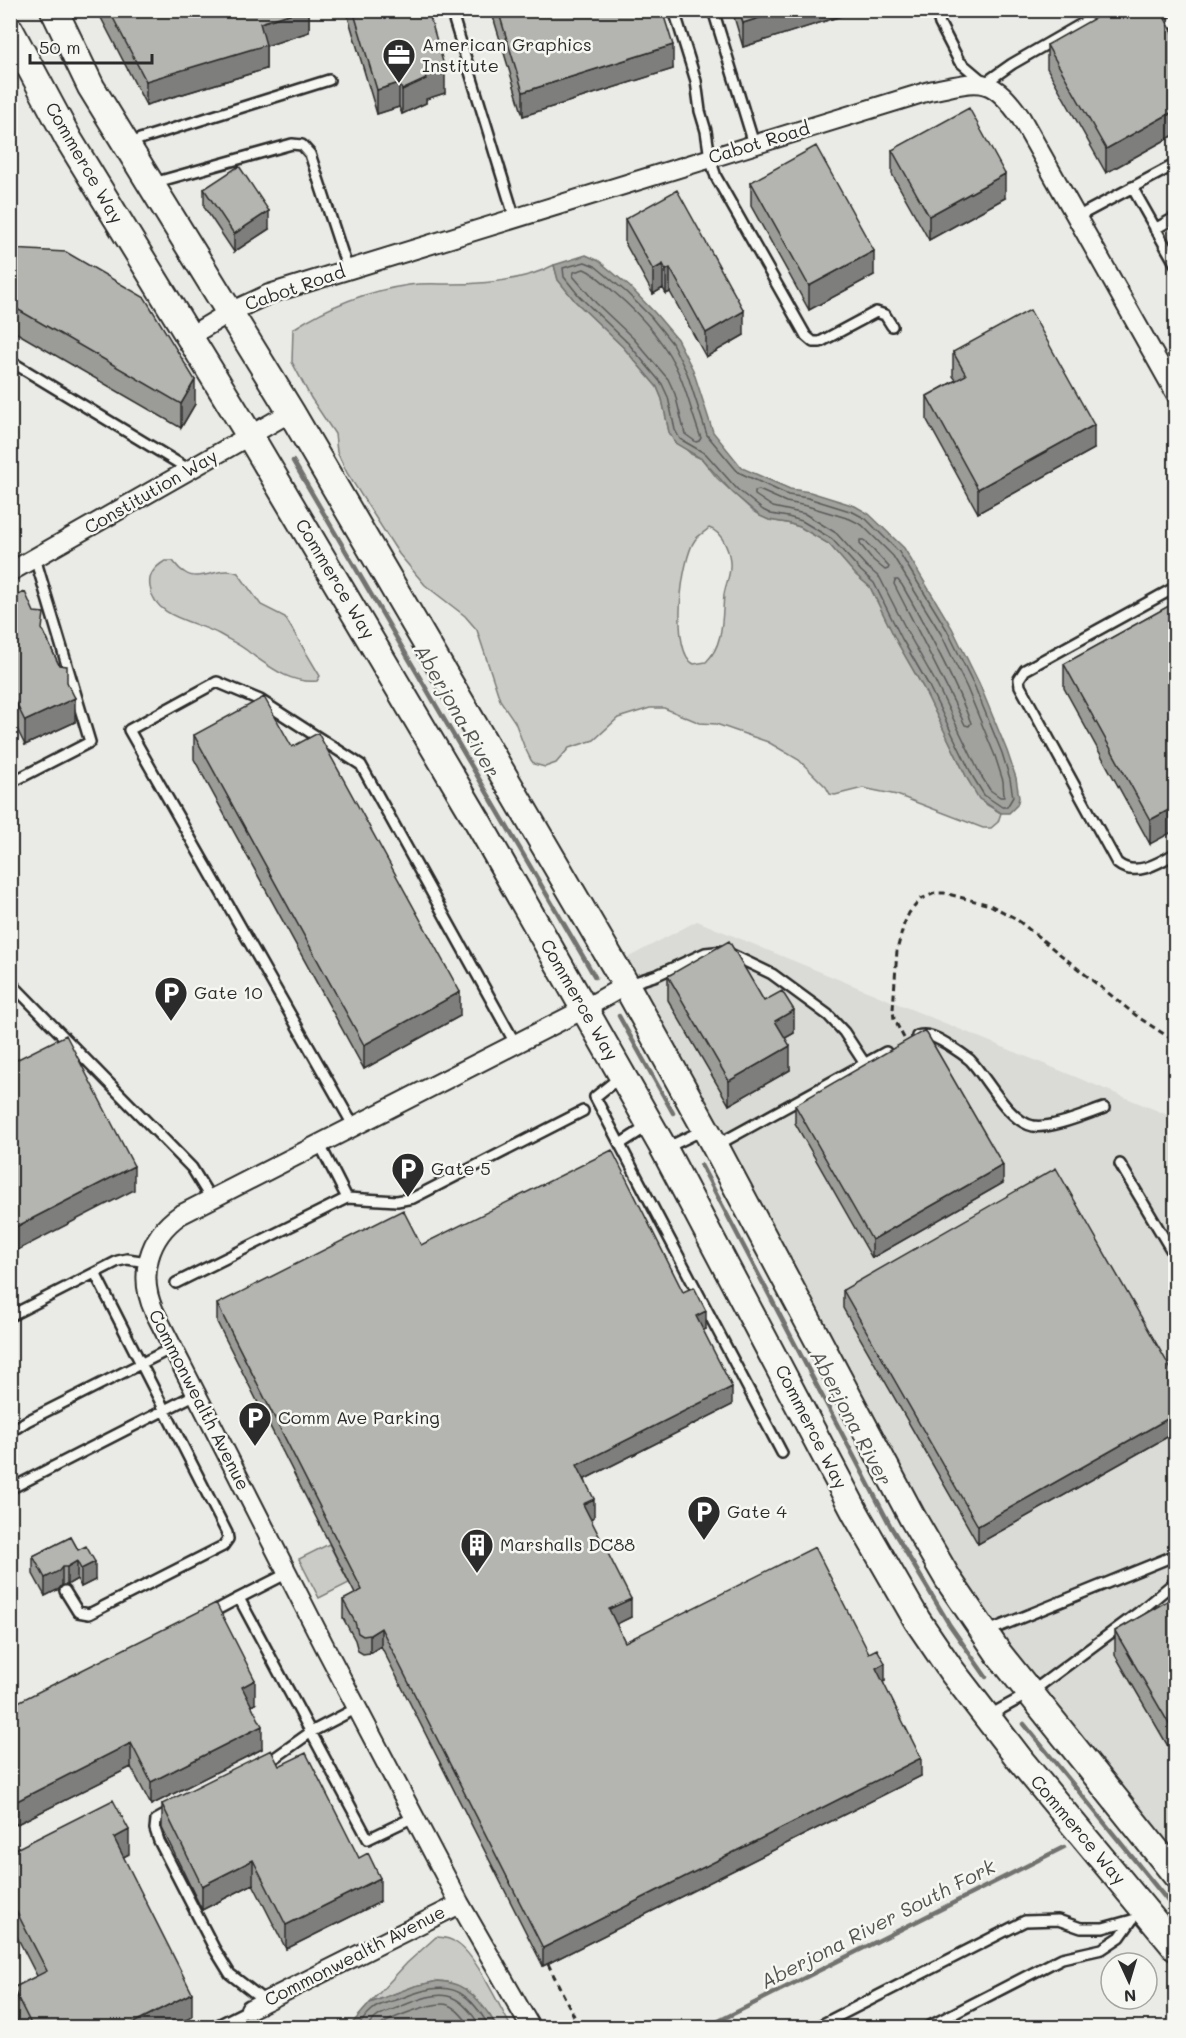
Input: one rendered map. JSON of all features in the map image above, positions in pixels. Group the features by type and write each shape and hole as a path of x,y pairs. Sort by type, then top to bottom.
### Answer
{"street":[{"path":"54,10 87,80 291,412 626,985 948,1579 984,1633 1030,1693 1176,1875"},
{"name":"Commerce Way","path":"10,30 69,140 250,436 478,822 664,1149 876,1552 917,1620 986,1717 1176,1948"},
{"path":"984,83 996,88 1016,112 1176,394"},
{"name":"Cabot Road","path":"190,336 230,312 269,294 929,91 984,83"},
{"name":"Constitution Way","path":"10,572 291,412"},
{"name":"Commonwealth Avenue","path":"531,2028 460,1904 357,1708 172,1347 148,1297 146,1281 148,1262 154,1243 168,1224 180,1215 584,1009 626,985"},
{"name":"Commonwealth Avenue","path":"257,2005 460,1904"}],"lane":[{"path":"451,10 515,219"},
{"path":"674,10 697,83 699,107 707,133 710,158 718,180 809,340 820,342 876,312 885,315 892,326"},
{"path":"713,10 754,144"},
{"path":"936,10 940,24 959,61 984,83 1012,64 1106,10"},
{"path":"1162,27 1176,20"},
{"path":"128,146 140,139 329,80"},
{"path":"151,183 292,144 302,145 310,154 348,270"},
{"path":"1077,217 1176,164"},
{"path":"1132,188 1176,265"},
{"path":"1155,229 1176,217"},
{"path":"10,361 190,470"},
{"path":"10,783 90,742 35,558"},
{"path":"1176,587 1025,670 1019,679 1020,686 1117,863 1127,869 1135,869 1154,865 1176,853"},
{"path":"353,1125 129,730 217,682 260,700 361,765 515,1043"},
{"path":"626,985 657,975 705,953 724,951 772,974 828,1015 844,1032 865,1064"},
{"path":"10,982 192,1168 211,1199"},
{"path":"906,1042 920,1035 930,1036 963,1054 1013,1114 1026,1123 1049,1125 1104,1108"},
{"path":"664,1149 710,1137 865,1064 896,1047"},
{"path":"622,1076 595,1097 782,1453"},
{"path":"176,1283 347,1198 397,1201 413,1198 583,1111"},
{"path":"620,1144 650,1124"},
{"path":"319,1143 347,1198"},
{"path":"1120,1164 1176,1258"},
{"path":"10,1316 124,1260 148,1262"},
{"path":"66,1591 78,1612 89,1614 227,1543 227,1533 95,1273"},
{"path":"12,1426 172,1347"},
{"path":"10,1489 196,1394"},
{"path":"984,1633 1176,1555"},
{"path":"199,1619 288,1573"},
{"path":"986,1717 1030,1693 1139,1612 1176,1581"},
{"path":"239,1598 368,1839 414,1817"},
{"path":"255,1768 276,1757 310,1732 357,1708"},
{"path":"182,1806 156,1820 155,1829 159,1841 214,1948 231,1974 257,2005 212,2028"},
{"path":"816,2028 1025,1921 1058,1920 1081,1928 1102,1928 1132,1920 1120,1937 1106,1947 1094,1952 1062,1958 926,2028"}],"path":[{"path":"906,1042 894,1019 893,1010 900,938 904,924 915,904 925,896 938,893 990,905 1015,918 1138,1017 1176,1042"},
{"path":"548,1964 580,2028"}],"shaded area":[{"path":"554,265 558,280 575,301 623,347 657,387 669,432 691,454 702,459 717,478 754,512 769,520 800,527 829,544 856,575 870,587 897,642 923,687 968,780 987,805 1001,813 998,822 991,828 983,828 897,795 863,788 835,795 830,794 799,760 768,742 716,724 700,723 664,708 650,708 618,718 594,740 569,748 556,763 545,767 534,764 515,722 500,700 477,630 465,616 425,585 399,554 347,473 337,452 335,434 311,398 292,362 293,329 348,301 378,291 409,285 490,282 530,275","holes":["709,528 714,530 725,544 730,562 721,630 712,655 706,662 694,664 687,656 682,643 680,625 682,585 690,550 695,540"]},
{"path":"165,561 173,561 181,570 196,576 225,571 238,573 261,605 285,617 320,676 317,681 298,680 281,673 219,634 177,617 159,606 153,597 150,578 153,571"},
{"path":"697,921 1175,1118 1175,1856 1058,1711 969,1591 931,1527 627,958"},
{"path":"329,1544 349,1583 319,1598 299,1559"},
{"path":"436,1937 456,1942 465,1950 487,1982 511,2027 497,2027 489,2014 448,1982 438,1981 415,1986 370,2003 407,1963"}],"water":[{"path":"586,255 599,261 630,287 677,339 693,370 713,432 742,468 790,489 810,492 855,506 869,514 904,548 952,628 979,683 1007,751 1016,778 1019,798 1017,805 1009,813 1001,813 979,799 870,587 856,575 829,544 800,527 760,516 733,493 702,459 675,443 669,432 657,387 623,347 575,301 558,280 554,265"},
{"path":"438,1981 458,1985 474,1996 497,2027 349,2027 370,2003 415,1986"}],"building":[{"path":"109,10 302,10 260,23 266,45 146,81"},
{"path":"353,10 428,10 445,69 425,75 426,79 402,90 399,83 377,90"},
{"path":"498,10 662,10 673,45 523,92"},
{"path":"739,10 784,10 743,23"},
{"path":"1109,10 1160,10 1176,38 1176,110 1106,149 1047,45"},
{"path":"969,108 1005,174 929,216 892,150"},
{"path":"816,146 874,251 809,286 751,182"},
{"path":"239,166 269,211 234,234 204,189"},
{"path":"677,190 744,311 706,333 670,268 666,270 663,264 653,270 625,219"},
{"path":"10,249 66,252 145,298 195,380 181,404 10,305"},
{"path":"1030,310 1094,425 978,489 927,396 966,375 953,352"},
{"path":"25,592 34,612 44,613 42,629 59,665 67,666 67,682 75,698 25,721 10,691 10,598"},
{"path":"1176,602 1176,806 1150,820 1064,664"},
{"path":"264,697 292,747 318,733 460,992 364,1045 194,735"},
{"path":"729,941 764,1001 782,991 794,1010 775,1021 790,1046 729,1081 668,976"},
{"path":"925,1030 1003,1165 872,1240 795,1105"},
{"path":"66,1035 134,1166 10,1230 10,1063"},
{"name":"Marshalls DC88","path":"612,1150 683,1292 694,1287 706,1311 696,1316 732,1387 577,1465 594,1499 583,1504 631,1599 609,1609 625,1642 815,1547 869,1653 877,1649 885,1663 876,1668 921,1758 543,1948 381,1628 370,1635 363,1636 358,1633 355,1622 343,1600 362,1590 217,1304 403,1210 421,1245"},
{"path":"1056,1168 1176,1378 1176,1414 978,1526 843,1290"},
{"path":"71,1537 78,1550 86,1546 95,1562 81,1569 77,1561 45,1578 33,1556"},
{"path":"1176,1596 1176,1736 1115,1631"},
{"path":"216,1603 255,1680 242,1687 262,1726 151,1782 131,1743 11,1804 10,1706"},
{"path":"271,1750 279,1766 306,1753 359,1858 368,1853 380,1878 286,1925 253,1860 202,1886 162,1804"},
{"path":"113,1800 129,1830 114,1838 192,1993 123,2028 33,2028 13,1988 47,1971 10,1899 10,1852"}],"waterway":[{"name":"Aberjona River","path":"293,461 595,977"},
{"name":"Aberjona River","path":"619,1016 673,1113"},
{"name":"Aberjona River","path":"701,1165 891,1527 949,1624 986,1677"},
{"name":"Aberjona River South Fork","path":"1024,1724 1176,1911"},
{"name":"Aberjona River South Fork","path":"705,2028 1064,1847"}],"place":[{"name":"American Graphics Institute","path":"399,84"},
{"name":"Gate 10","path":"171,1022"},
{"name":"Gate 5","path":"408,1198"},
{"name":"Comm Ave Parking","path":"255,1447"},
{"name":"Gate 4","path":"704,1541"},
{"name":"Marshalls DC88","path":"477,1574"}]}
